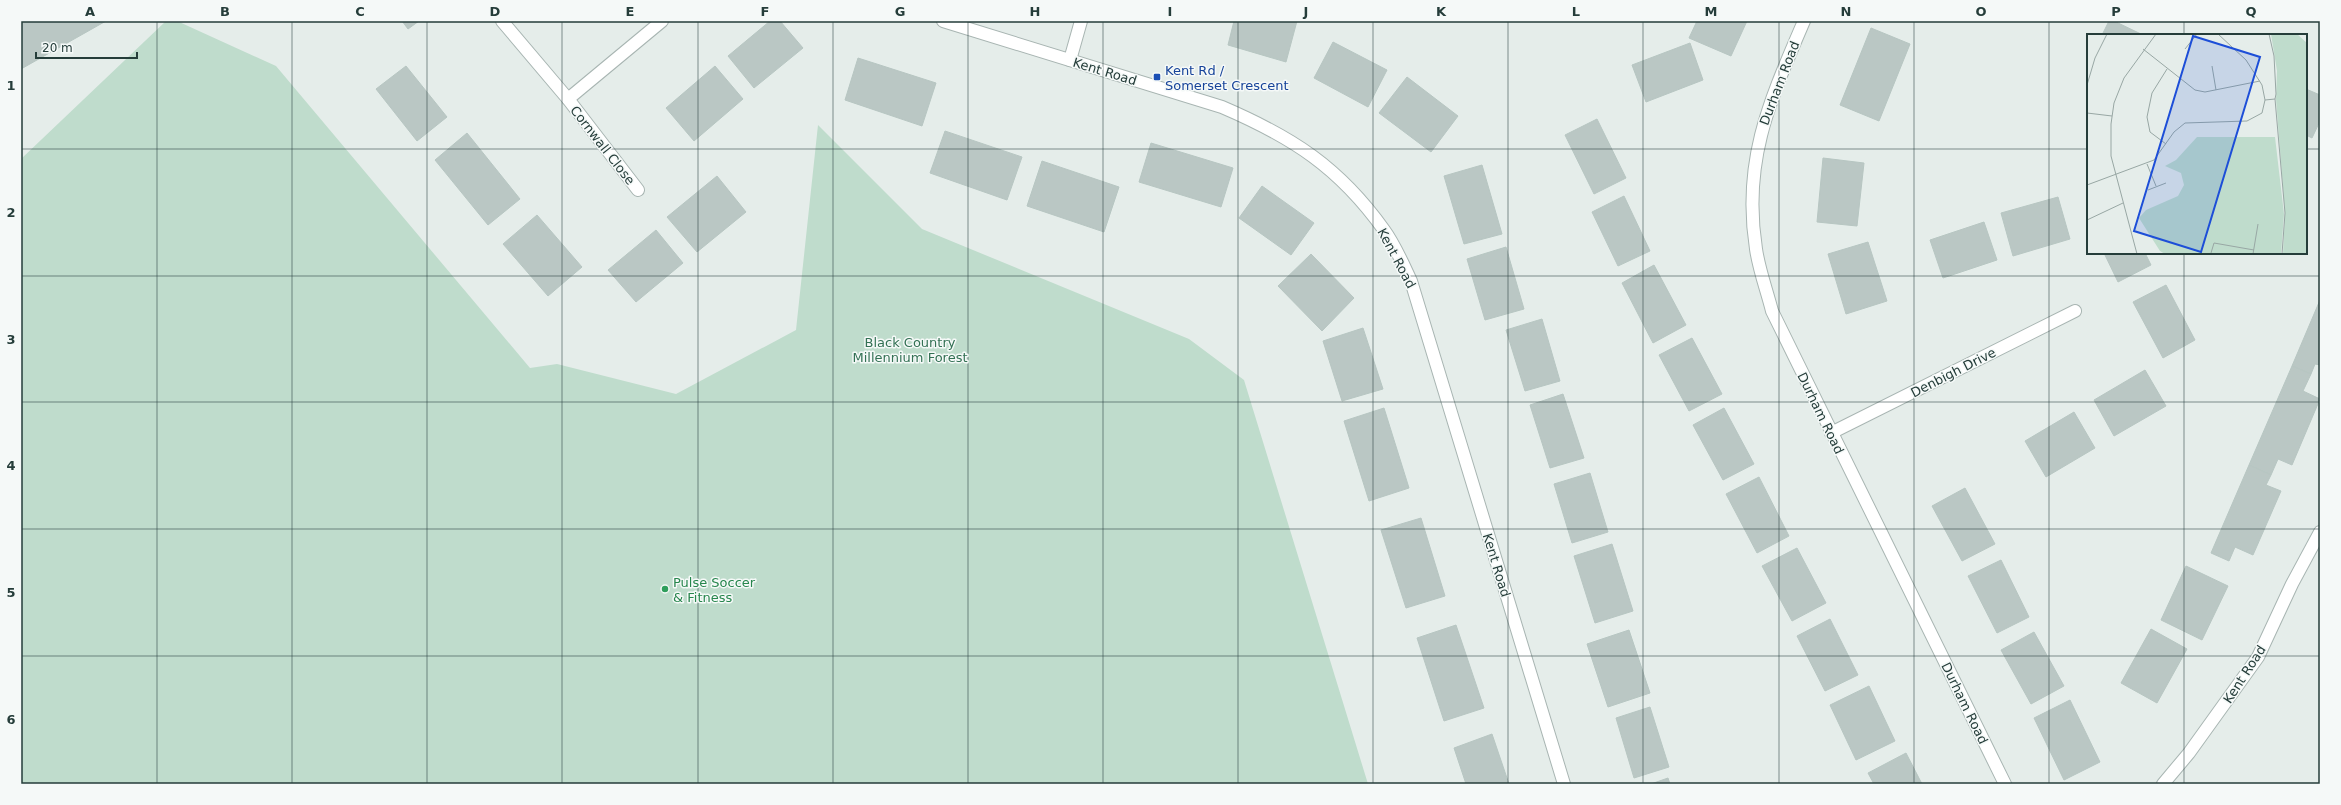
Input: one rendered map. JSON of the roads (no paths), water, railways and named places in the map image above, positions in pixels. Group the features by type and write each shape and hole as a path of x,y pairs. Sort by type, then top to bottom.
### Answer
{"street":[{"name":"Cornwall Close","path":"502,21 568,100 638,190"},
{"name":"Cornwall Close","path":"568,100 662,21"},
{"name":"Kent Road","path":"943,21 1222,107 1266,126 1304,148 1336,173 1385,231 1411,281 1564,784"},
{"path":"1070,60 1081,21"},
{"name":"Durham Road","path":"1804,21 1772,95 1757,144 1752,195 1756,250 1772,311 1831,434 2005,784"},
{"name":"Denbigh Drive","path":"1831,434 2076,311"},
{"name":"Kent Road","path":"2163,784 2190,753 2258,657 2292,584 2320,532"}],"place":[{"name":"Kent Rd / Somerset Crescent","path":"1157,77"},
{"name":"Pulse Soccer & Fitness","path":"665,589"}],"park label":[{"name":"Black Country Millennium Forest","path":"910,350"}]}
